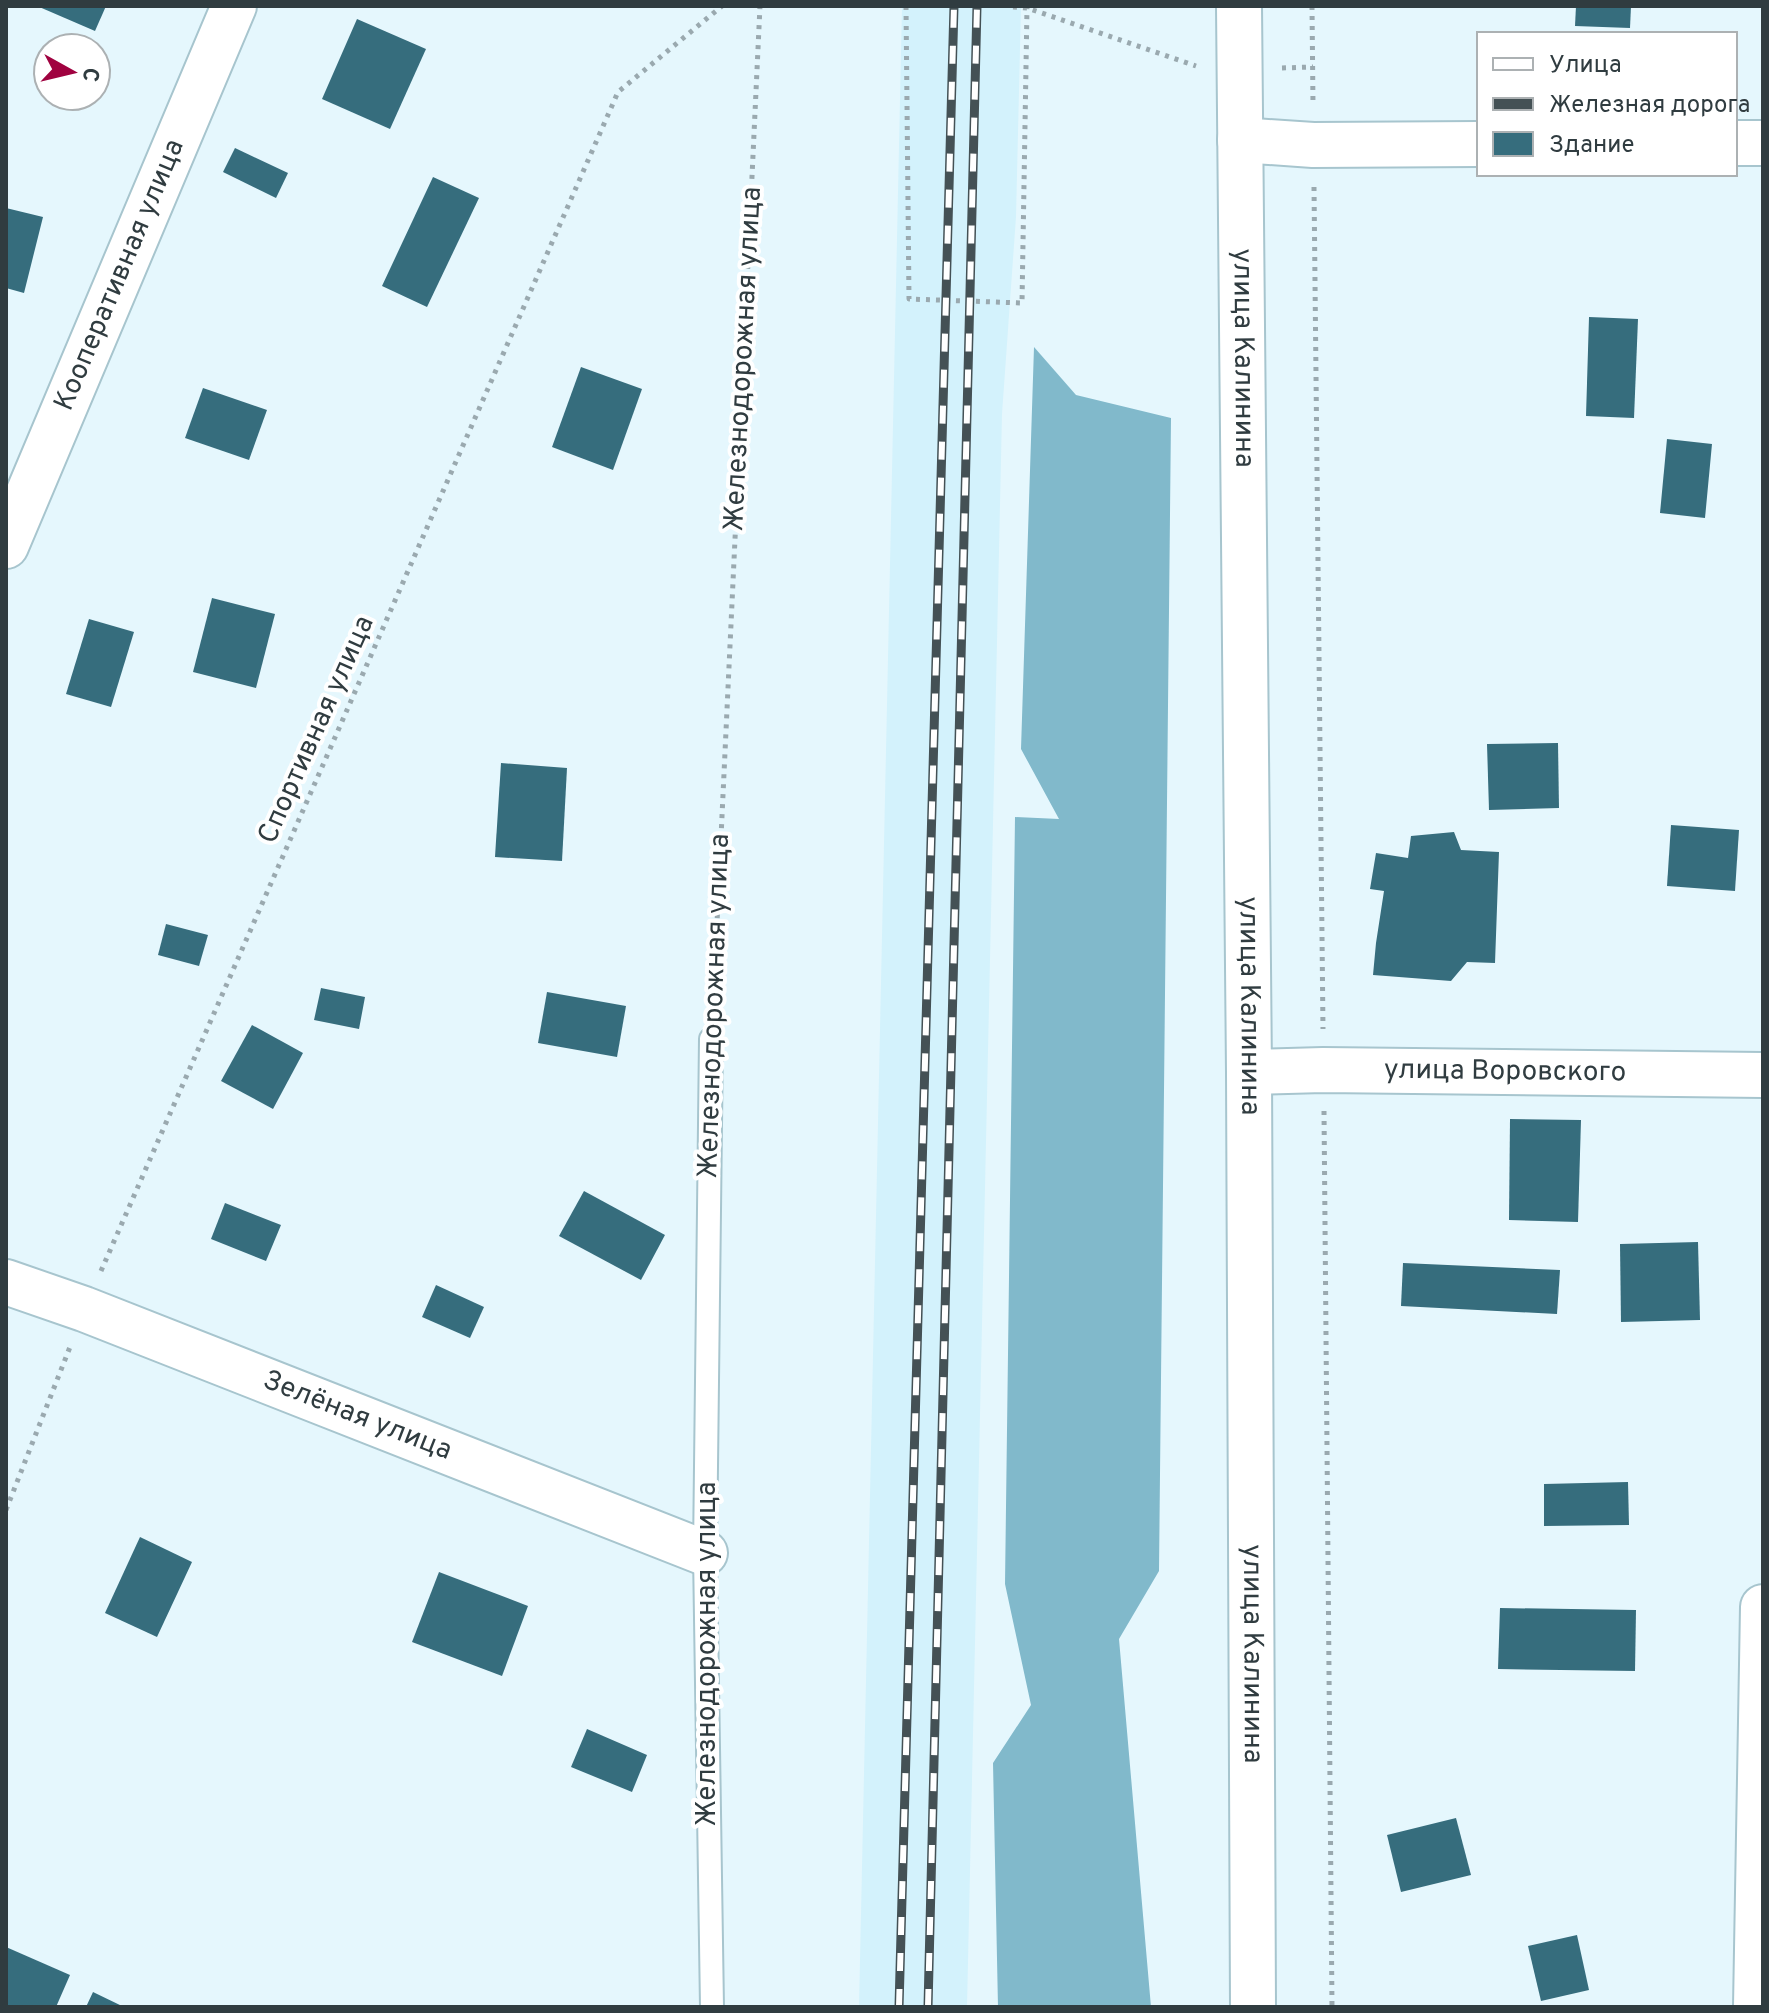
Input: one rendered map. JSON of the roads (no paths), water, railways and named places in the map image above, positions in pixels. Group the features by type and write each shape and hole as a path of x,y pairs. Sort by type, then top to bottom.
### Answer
{"street":[{"name":"Кооперативная улица","path":"6,546 234,6"},
{"name":"улица Калинина","path":"1239,6 1249,1072 1253,2007"},
{"path":"1240,140 1313,145 1477,144"},
{"path":"1737,143 1763,143"},
{"name":"улица Воровского","path":"1249,1072 1323,1070 1763,1075"},
{"name":"Зелёная улица","path":"6,1282 84,1309 705,1553"},
{"path":"1756,2007 1763,1607"}],"lane":[{"name":"Железнодорожная улица","path":"711,1039 705,1553 712,2007"}],"railway":[{"path":"899,2007 954,6"},
{"path":"928,2007 977,6"}]}
